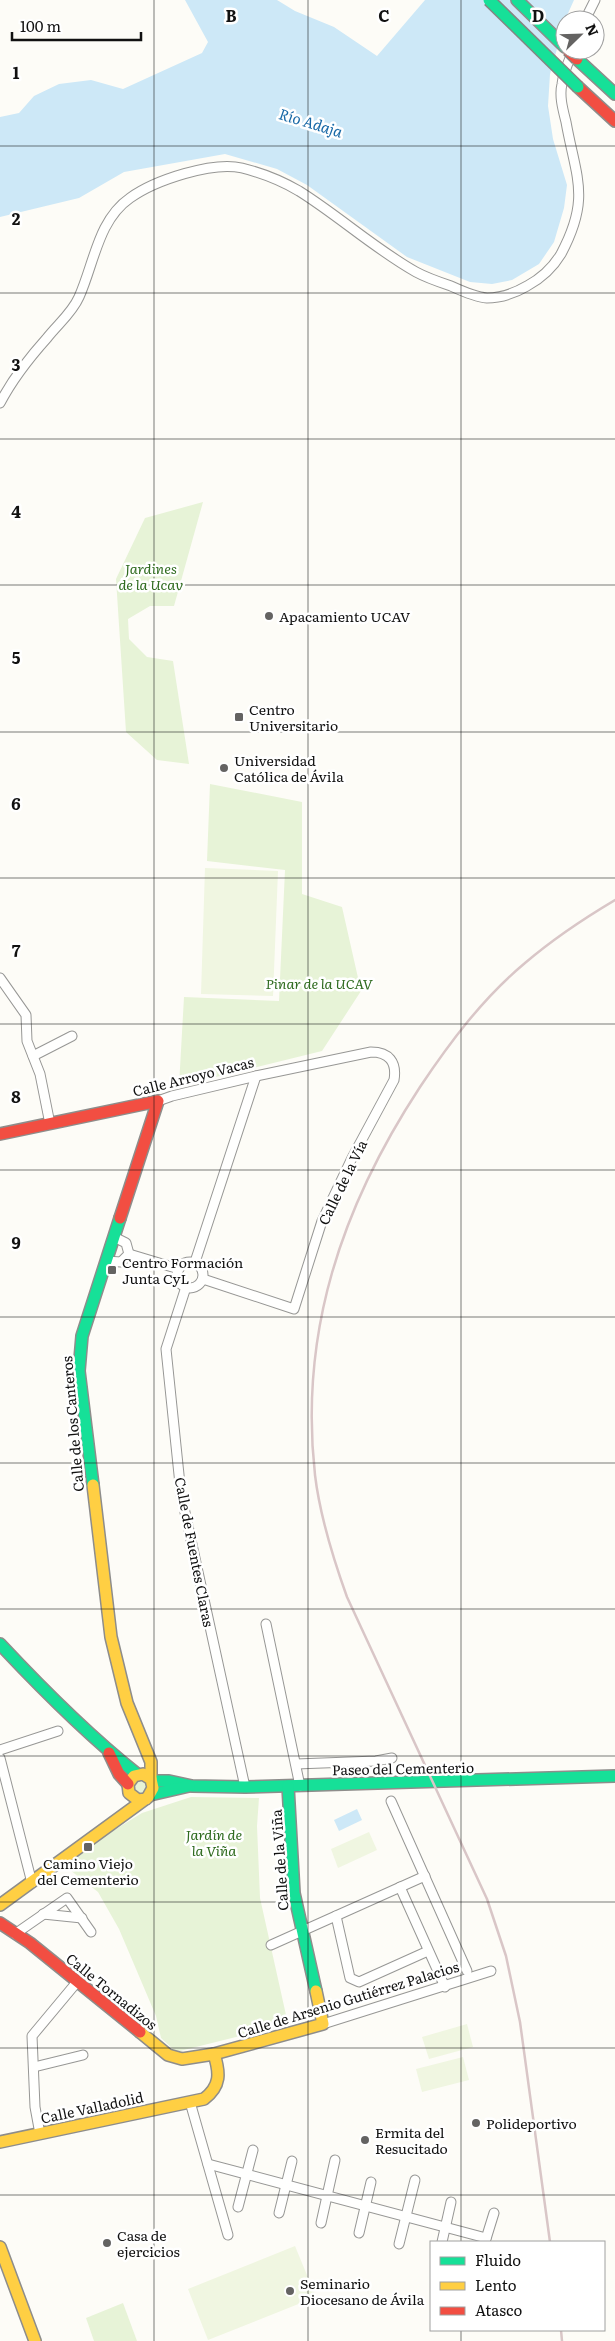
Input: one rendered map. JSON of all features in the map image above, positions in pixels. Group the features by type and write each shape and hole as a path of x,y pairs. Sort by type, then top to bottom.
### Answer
{"main road":[{"path":"489,0 615,121"},
{"path":"516,0 555,37"},
{"path":"581,60 615,94"},
{"name":"Calle Arroyo Vacas","path":"0,1134 158,1101"},
{"name":"Calle de los Canteros","path":"145,1777 151,1762 127,1702 112,1637 79,1371 82,1336 158,1101"},
{"path":"0,1644 36,1683 108,1751 145,1777 154,1788 148,1797 138,1800 131,1796 128,1784 119,1774 108,1751"},
{"name":"Paseo del Cementerio","path":"145,1777 192,1786 245,1787 615,1776"},
{"path":"128,1784 131,1778 145,1777"},
{"name":"Paseo del Cementerio","path":"0,1905 148,1797 192,1786"},
{"name":"Calle de la Viña","path":"294,1786 294,1893 301,1932 323,2024"},
{"name":"Paseo del Cementerio","path":"122,1816 131,1796"},
{"name":"Calle Tornadizos","path":"0,1923 168,2055 182,2059 214,2054"},
{"name":"Calle de Arsenio Gutiérrez Palacios","path":"214,2054 323,2024"},
{"name":"Calle Valladolid","path":"0,2142 204,2099 214,2092 219,2080 214,2054"},
{"path":"0,2247 35,2341"}],"street":[{"path":"0,403 18,375 78,299 106,226 115,210 129,198 149,187 182,175 233,167 269,176 299,191 417,273 472,295 486,298 506,296 535,282 550,270 561,254 573,228 578,204 580,190 578,176 568,132 561,85 572,60"},
{"path":"0,978 26,1015 27,1041 40,1074 50,1124"},
{"path":"33,1056 72,1036"},
{"name":"Calle Arroyo Vacas","path":"158,1101 256,1076 371,1052 382,1052 392,1059"},
{"name":"Calle de la Vía","path":"202,1279 294,1309 322,1221 352,1158 394,1080 396,1068 392,1059"},
{"path":"194,1262 256,1076"},
{"path":"114,1237 126,1243 129,1254"},
{"path":"129,1254 179,1269"},
{"path":"106,1260 121,1262 129,1254"},
{"path":"194,1262 201,1267 202,1279 194,1287 186,1287 178,1278 179,1269 184,1264 194,1262"},
{"name":"Calle de Fuentes Claras","path":"186,1287 166,1349 180,1494 245,1787"},
{"path":"266,1624 296,1764 294,1786"},
{"path":"0,1750 58,1731"},
{"path":"0,1758 32,1883"},
{"path":"296,1764 376,1761 392,1758"},
{"path":"391,1801 467,1971"},
{"path":"271,1945 425,1876"},
{"path":"400,1888 444,1987"},
{"path":"15,1934 67,1898 91,1932"},
{"path":"44,1914 82,1918"},
{"path":"336,1916 350,1978 359,1982 428,1951"},
{"name":"Calle de Arsenio Gutiérrez Palacios","path":"323,2024 491,1971"},
{"path":"40,2134 35,2107 32,2036 77,1982"},
{"path":"34,2067 83,2055"},
{"path":"190,2102 228,2235"},
{"path":"238,2207 253,2150"},
{"path":"321,2223 336,2160"},
{"path":"278,2214 292,2161"},
{"path":"208,2164 486,2240 494,2213"},
{"path":"399,2244 415,2180"},
{"path":"359,2233 371,2182"},
{"path":"442,2241 451,2202"}],"green space":[{"name":"Jardines de la Ucav","path":"203,502 174,606 150,606 128,619 129,639 147,657 173,661 189,764 157,760 126,732 116,579 145,518"},
{"name":"Pinar de la UCAV","path":"210,784 302,802 302,894 342,907 361,991 322,1051 179,1086 184,997 279,1001 285,870 207,861"},
{"path":"205,868 278,871 273,996 201,994"},
{"path":"144,1780 148,1786 145,1793 141,1794 134,1790 134,1783"},
{"name":"Jardín de la Viña","path":"191,1797 259,1798 257,1826 260,1898 288,2024 176,2052 161,2038 156,2016 119,1929 98,1892 65,1866 103,1837 142,1813"},
{"path":"369,1832 377,1850 338,1868 331,1849"},
{"path":"467,2024 473,2047 429,2059 422,2037"},
{"path":"463,2057 469,2080 422,2092 416,2069"},
{"path":"295,2246 316,2297 208,2340 188,2289"},
{"path":"123,2303 137,2341 94,2341 86,2318"}],"water":[{"name":"Río Adaja","path":"185,0 277,0 295,11 334,27 377,56 425,0 574,0 570,10 555,10 555,56 550,74 548,106 553,139 567,185 564,208 554,242 539,264 512,280 492,284 470,282 407,257 307,185 277,169 225,154 124,172 79,198 0,217 0,117 19,113 34,96 59,84 91,80 123,89 202,53 208,42"},
{"path":"357,1809 362,1820 339,1831 334,1820"}],"railway":[{"path":"550,2241 520,2022 506,1956 487,1899 347,1597 337,1567 324,1522 315,1475 312,1422 314,1371 321,1321 332,1272 348,1224 368,1178 392,1132 420,1087 468,1021 495,991 557,938 615,900"},
{"path":"561,2331 562,2341"}],"traffic: fast":[{"path":"489,0 578,87"},
{"path":"517,0 555,37"},
{"path":"578,60 615,94"},
{"path":"93,1485 79,1371 82,1336 120,1218"},
{"path":"0,1644 66,1712 137,1774"},
{"path":"152,1781 169,1781 192,1786 245,1787 615,1776"},
{"path":"150,1795 189,1786"},
{"path":"288,1786 294,1893 316,1991"}],"traffic: slow":[{"path":"93,1485 111,1637 127,1703 151,1762 151,1779"},
{"path":"0,1905 148,1797 153,1788 151,1779 143,1774 134,1776 128,1784 129,1793 138,1800 146,1799"},
{"path":"140,2032 168,2055 182,2059 214,2054 323,2024 316,1991"},
{"path":"0,2142 204,2099 214,2089 218,2079 214,2054"},
{"path":"0,2247 35,2341"}],"traffic: jam":[{"path":"578,87 615,121"},
{"path":"0,1134 158,1101 120,1218"},
{"path":"109,1753 119,1774 128,1784"},
{"path":"0,1923 30,1943 140,2032"}],"place":[{"name":"Apacamiento UCAV","path":"269,616"},
{"name":"Centro Universitario","path":"239,717"},
{"name":"Universidad Católica de Ávila","path":"224,768"},
{"name":"Centro Formación Junta CyL","path":"112,1270"},
{"name":"Camino Viejo del Cementerio","path":"88,1847"},
{"name":"Polideportivo","path":"476,2123"},
{"name":"Ermita del Resucitado","path":"365,2140"},
{"name":"Casa de ejercicios","path":"107,2243"},
{"name":"Seminario Diocesano de Ávila","path":"290,2291"}]}
